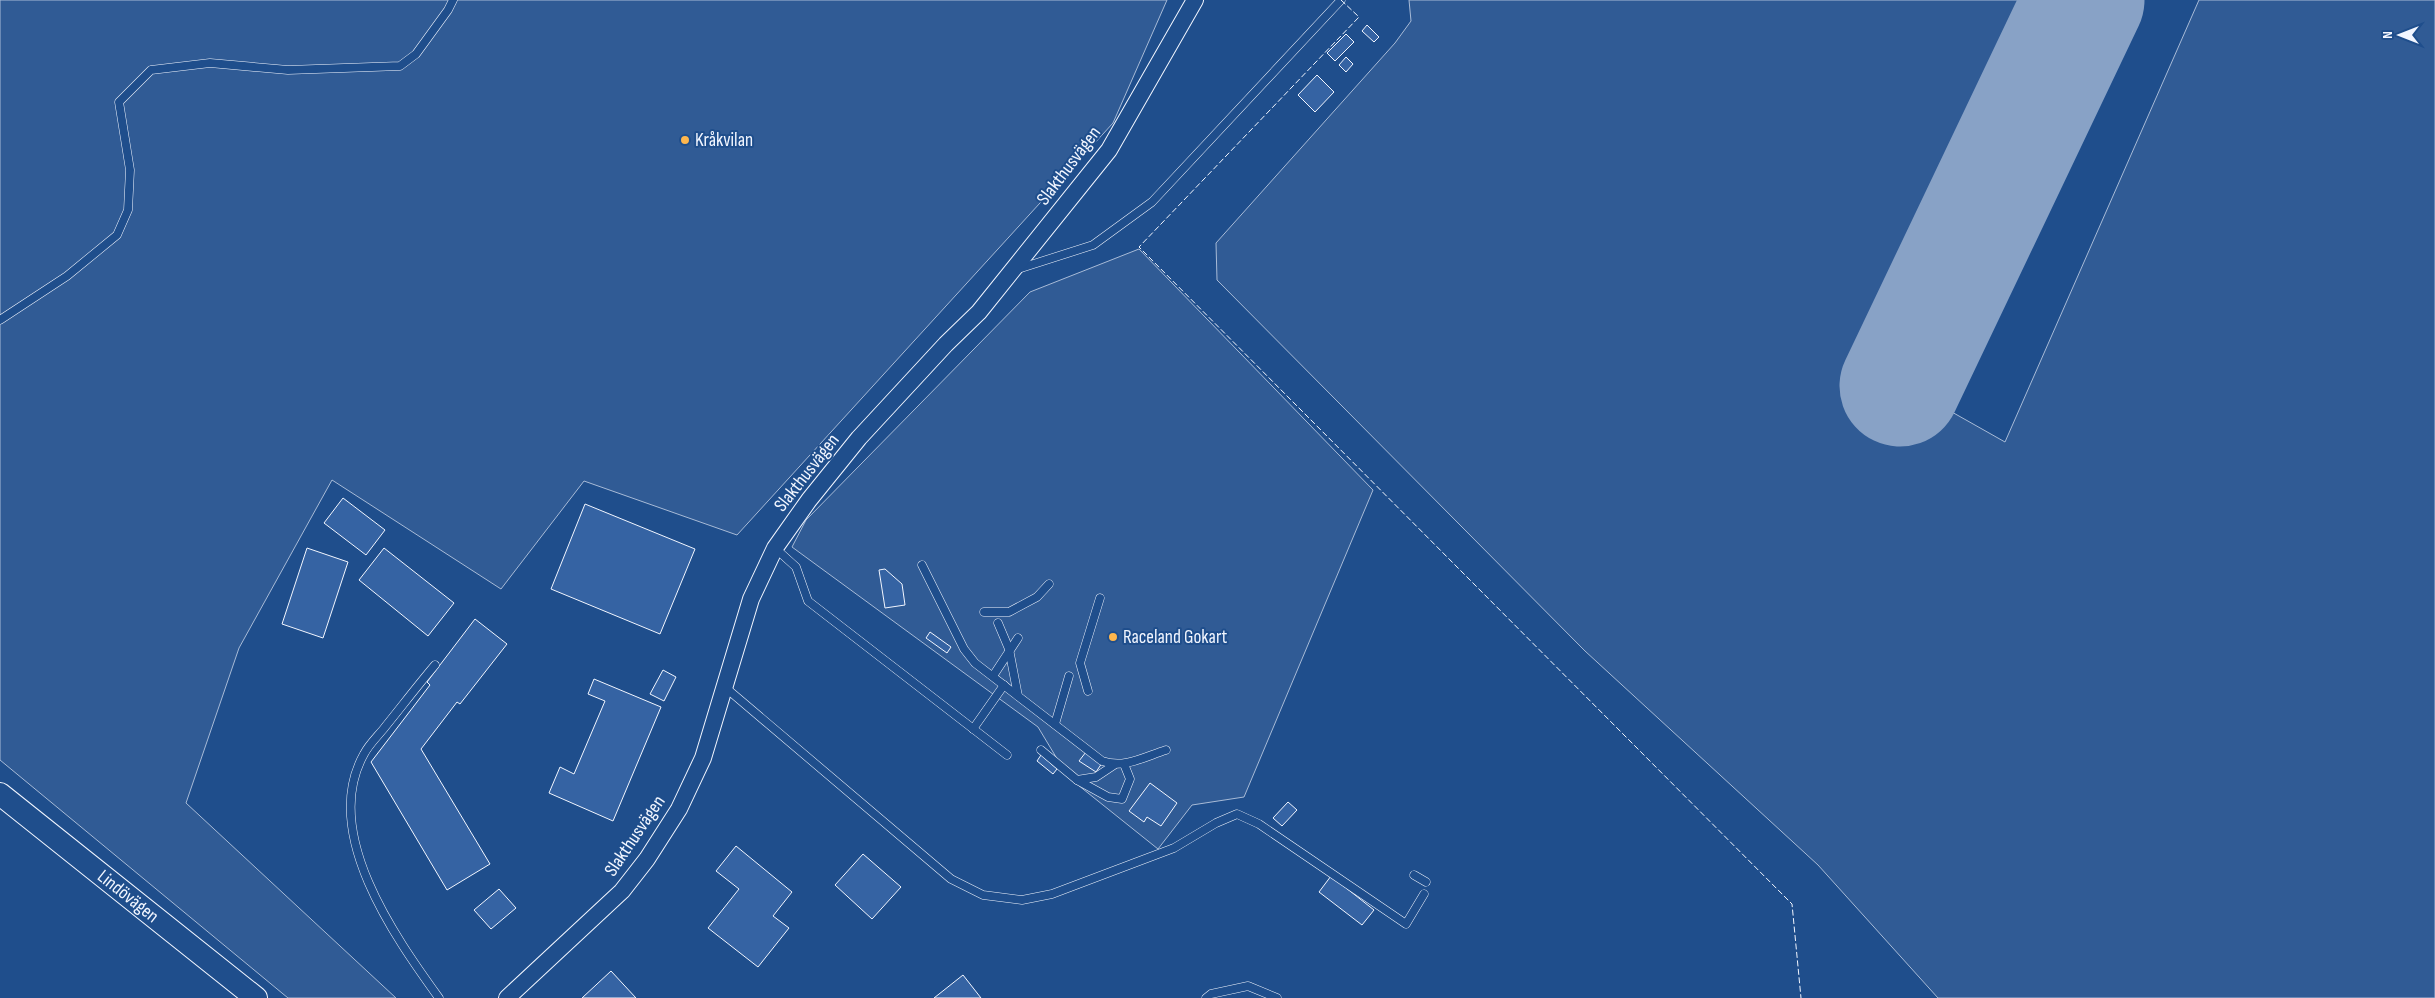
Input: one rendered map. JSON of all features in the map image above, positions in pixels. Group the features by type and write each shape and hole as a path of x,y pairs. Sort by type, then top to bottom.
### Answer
{"main road":[{"name":"Lindövägen","path":"0,794 256,998"}],"street":[{"name":"Slakthusvägen","path":"507,998 622,891 647,859 679,809 703,758 726,688 751,599 775,548 809,500 859,438 946,344 979,312 1109,150 1195,0"}],"lane":[{"path":"0,320 66,276 117,235 128,210 130,170 119,102 150,70 210,63 288,70 400,66 416,54 448,10 452,0"},
{"path":"1012,271 1094,245 1152,202 1341,0"},
{"path":"775,548 796,567 808,601 1007,755"},
{"path":"922,565 964,649 975,663 1102,761 1114,765 1124,764 1166,750"},
{"path":"984,612 1009,612 1037,597 1049,584"},
{"path":"1088,691 1080,663 1100,598"},
{"path":"998,622 1010,649 1018,696"},
{"path":"993,676 1018,638"},
{"path":"435,665 364,753 355,775 351,801 354,839 362,868 375,898 439,998"},
{"path":"1055,724 1069,676"},
{"path":"973,729 1004,685"},
{"path":"726,688 951,879 983,895 1022,900 1052,894 1174,848 1216,823 1237,814 1258,824 1406,924 1424,894"},
{"path":"1041,750 1077,780 1108,797 1122,799 1130,779 1124,764"},
{"path":"1077,780 1096,778 1114,765"},
{"path":"1414,875 1426,882"},
{"path":"1206,998 1211,994 1248,986 1277,998"}],"shaded area":[{"path":"0,0 1167,0 1113,123 737,535 584,481 501,589 332,480 239,648 186,803 396,998 288,998 0,760"},
{"path":"1409,0 2032,0 1858,366 1943,407 2005,442 2199,0 2435,0 2435,998 1938,998 1818,865 1585,651 1217,280 1216,243 1395,43 1411,21"},
{"name":"Raceland Gokart","path":"1139,249 1373,490 1244,797 1192,805 1158,849 1068,777 1038,727 792,547 806,520 1030,292"}],"building":[{"path":"1367,25 1379,37 1374,42 1362,31"},
{"path":"1346,34 1354,42 1335,61 1327,53"},
{"path":"1346,57 1353,64 1346,72 1339,65"},
{"path":"1317,75 1334,92 1315,112 1298,95"},
{"path":"343,498 385,530 366,555 324,523"},
{"path":"585,504 695,549 660,634 551,589"},
{"path":"307,548 348,562 323,638 282,624"},
{"path":"384,548 454,603 428,636 359,580"},
{"path":"885,569 902,584 905,605 885,608 879,570"},
{"path":"475,619 507,644 460,704 457,702 421,749 490,864 447,890 371,762 430,685 427,682"},
{"path":"930,632 951,647 947,653 926,638"},
{"path":"663,670 676,677 664,701 650,694"},
{"path":"594,679 661,707 613,821 549,793 560,767 574,774 605,701 588,694"},
{"path":"1086,752 1102,763 1096,772 1079,761"},
{"path":"1041,755 1057,769 1053,774 1037,761"},
{"path":"1150,783 1177,803 1161,826 1147,817 1144,822 1129,811"},
{"path":"1288,802 1297,810 1282,826 1273,818"},
{"path":"736,846 792,892 773,916 789,928 758,967 708,928 739,889 716,871"},
{"path":"863,854 901,887 872,919 835,885"},
{"path":"1331,876 1374,910 1362,925 1319,892"},
{"path":"499,889 516,908 491,929 474,910"},
{"path":"611,971 636,998 582,998"},
{"path":"963,975 981,998 934,998"}],"runway":[{"path":"1900,386 2084,0"}],"fence":[{"path":"1341,0 1359,17 1139,247 1792,904 1801,998"}],"place":[{"name":"Kråkvilan","path":"685,140"},
{"name":"Raceland Gokart","path":"1113,637"}]}
